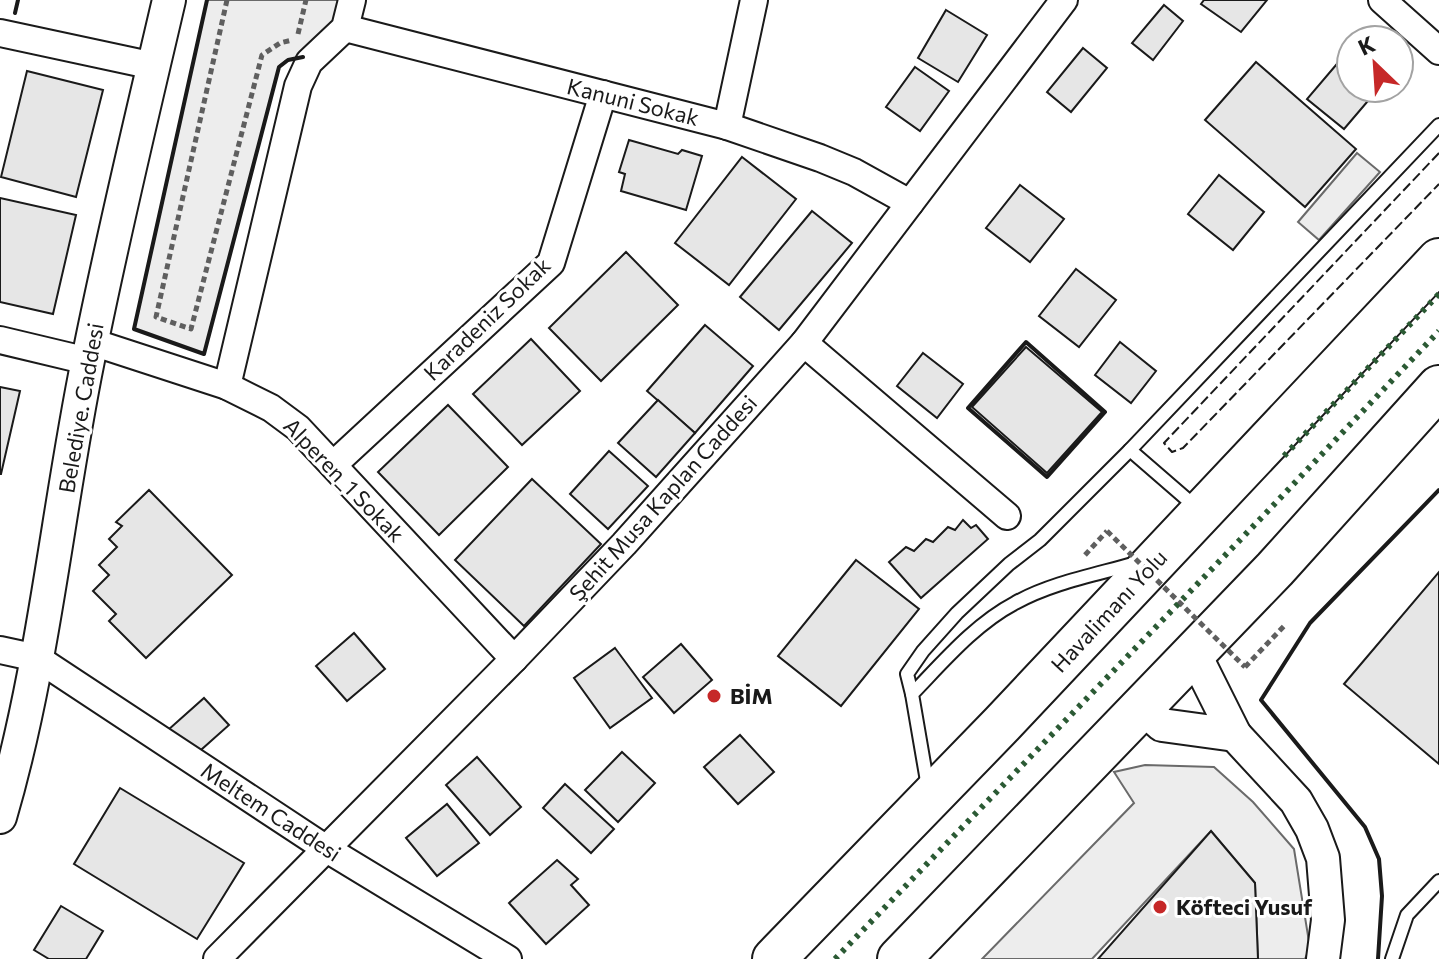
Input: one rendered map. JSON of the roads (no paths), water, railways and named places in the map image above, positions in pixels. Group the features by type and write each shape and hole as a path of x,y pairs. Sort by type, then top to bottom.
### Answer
{"highway":[{"name":"Havalimanı Yolu","path":"774,959 1160,557 1439,260"},
{"path":"899,959 1275,569 1439,387"}],"street":[{"name":"Belediye. Caddesi","path":"0,817 37,658 90,351 169,0"},
{"path":"227,386 298,86 309,62 345,28 352,0"},
{"path":"727,126 754,0"},
{"name":"Şehit Musa Kaplan Caddesi","path":"217,959 624,544 804,343 1064,0"},
{"path":"1382,0 1439,51"},
{"name":"Kanuni Sokak","path":"345,28 727,126 854,172 910,203"},
{"path":"0,33 154,66"},
{"name":"Karadeniz Sokak","path":"333,465 551,263 603,94"},
{"name":"Alperen_1 Sokak","path":"0,340 90,351 227,386 271,408 298,428 514,659"},
{"path":"804,343 1007,516"},
{"path":"0,650 37,658"},
{"path":"1194,653 1235,735 1296,801 1312,829 1323,858 1328,920 1323,959"},
{"name":"Meltem Caddesi","path":"37,658 325,848 508,959"},
{"path":"1143,708 1162,725 1235,735"}],"lane":[{"path":"930,798 907,674 923,651 957,613 1009,564 1040,540 1130,450 1439,125"},
{"path":"1130,450 1202,512"},
{"path":"912,694 951,653 986,622 1017,601 1039,591 1160,557"},
{"path":"1392,959 1407,915 1439,881"}],"place":[{"name":"BİM","path":"714,696"},
{"name":"Köfteci Yusuf","path":"1160,907"}]}
